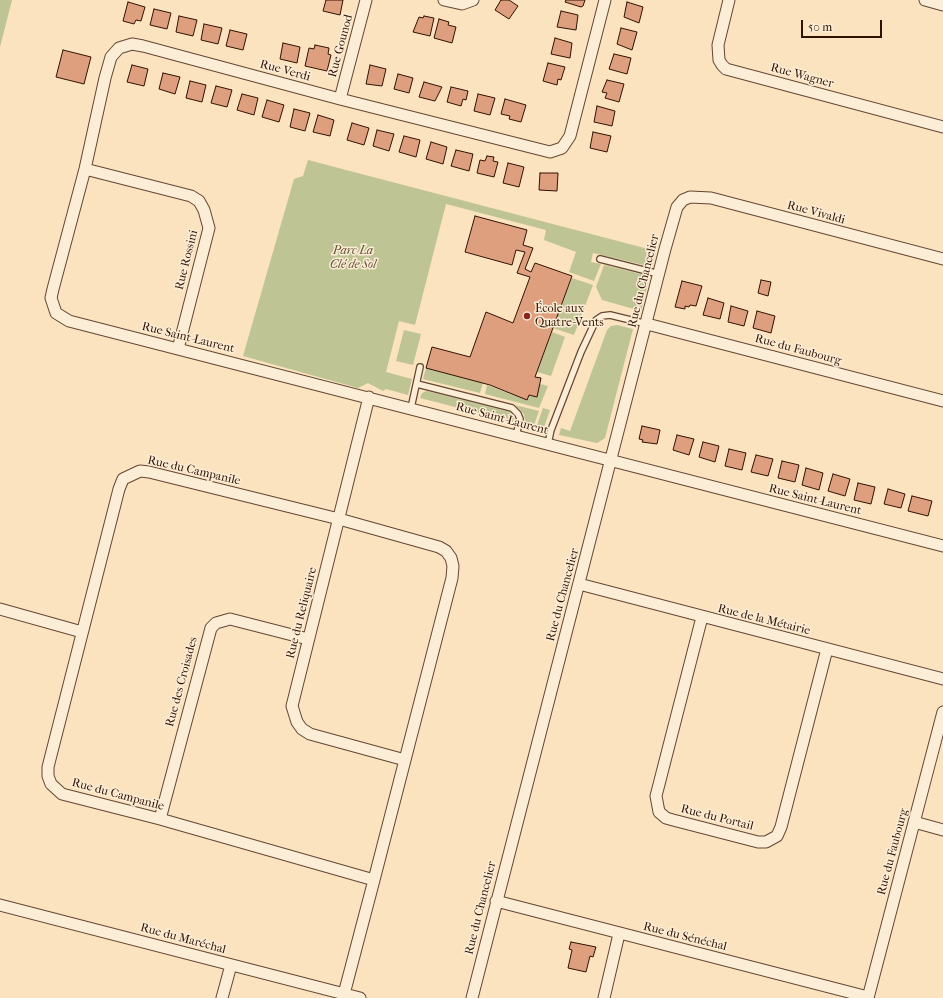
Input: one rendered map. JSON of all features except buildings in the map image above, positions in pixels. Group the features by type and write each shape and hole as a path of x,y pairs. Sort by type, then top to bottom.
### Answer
{"street":[{"name":"Rue Gounod","path":"340,99 366,0"},
{"path":"444,0 462,4 473,0"},
{"name":"Rue Verdi","path":"56,313 51,298 111,58 119,48 132,44 143,46 544,152 556,151 566,143 570,136 604,0"},
{"name":"Rue Wagner","path":"729,0 718,45 719,60 726,69 943,127"},
{"path":"925,0 943,5"},
{"name":"Rue Rossini","path":"84,169 191,196 199,201 204,210 209,228 178,349"},
{"name":"Rue Vivaldi","path":"683,200 695,196 711,198 943,259"},
{"name":"Rue du Chancelier","path":"472,998 610,461 647,324 674,213 683,200"},
{"name":"Rue Saint-Laurent","path":"56,313 69,321 943,546"},
{"name":"Rue du Faubourg","path":"647,324 943,401"},
{"name":"Rue du Reliquaire","path":"369,397 292,706 294,715 302,729 310,734 405,760"},
{"name":"Rue du Campanile","path":"344,994 374,880 452,578 453,566 446,551 440,547 339,519 149,472 140,471 131,474 124,479 120,489 82,632 48,767 50,784 62,794 160,819 374,880"},
{"name":"Rue de la Métairie","path":"579,584 943,679"},
{"path":"0,609 82,632"},
{"name":"Rue du Portail","path":"702,617 656,796 657,807 659,812 666,818 758,842 766,842 777,836 781,826 826,649"},
{"name":"Rue des Croisades","path":"160,819 207,636 211,628 216,623 230,619 308,639"},
{"name":"Rue du Faubourg","path":"868,998 943,712"},
{"path":"914,822 943,830"},
{"name":"Rue du Sénéchal","path":"496,901 868,998"},
{"name":"Rue du Maréchal","path":"0,905 360,998"},
{"path":"604,998 619,934"},
{"path":"222,998 231,965"}],"lane":[{"path":"600,259 659,274"},
{"path":"548,444 551,430 581,352 596,320 602,316 610,316 647,324"},
{"path":"411,408 420,367"},
{"path":"417,384 512,408 518,414 520,419 516,436"}],"green space":[{"path":"0,0 12,0 0,47"},
{"name":"Parc La Clé de Sol","path":"308,160 656,251 652,267 593,253 591,262 601,264 594,281 569,272 576,252 544,240 546,230 446,204 415,325 399,321 386,372 412,379 408,395 386,389 383,391 368,383 358,388 243,356 294,179 303,176"},
{"path":"604,265 649,276 649,279 646,279 646,282 648,283 641,311 602,300 596,287"},
{"path":"572,278 593,285 574,335 553,328"},
{"path":"617,325 633,329 605,438 597,443 559,435 561,428 570,431 607,330 611,326"},
{"path":"404,330 421,334 413,365 396,361"},
{"path":"552,332 565,337 551,376 537,372"},
{"path":"426,368 483,383 480,393 423,379"},
{"path":"540,384 548,386 539,408 485,394 487,385 527,400 529,395 537,397"},
{"path":"427,391 510,412 514,418 513,422 420,398 422,393"},
{"path":"515,405 539,411 533,428 526,426 524,414"},
{"path":"543,408 550,410 543,430 536,428"}],"place":[{"name":"École aux Quatre-Vents","path":"527,316"}]}
